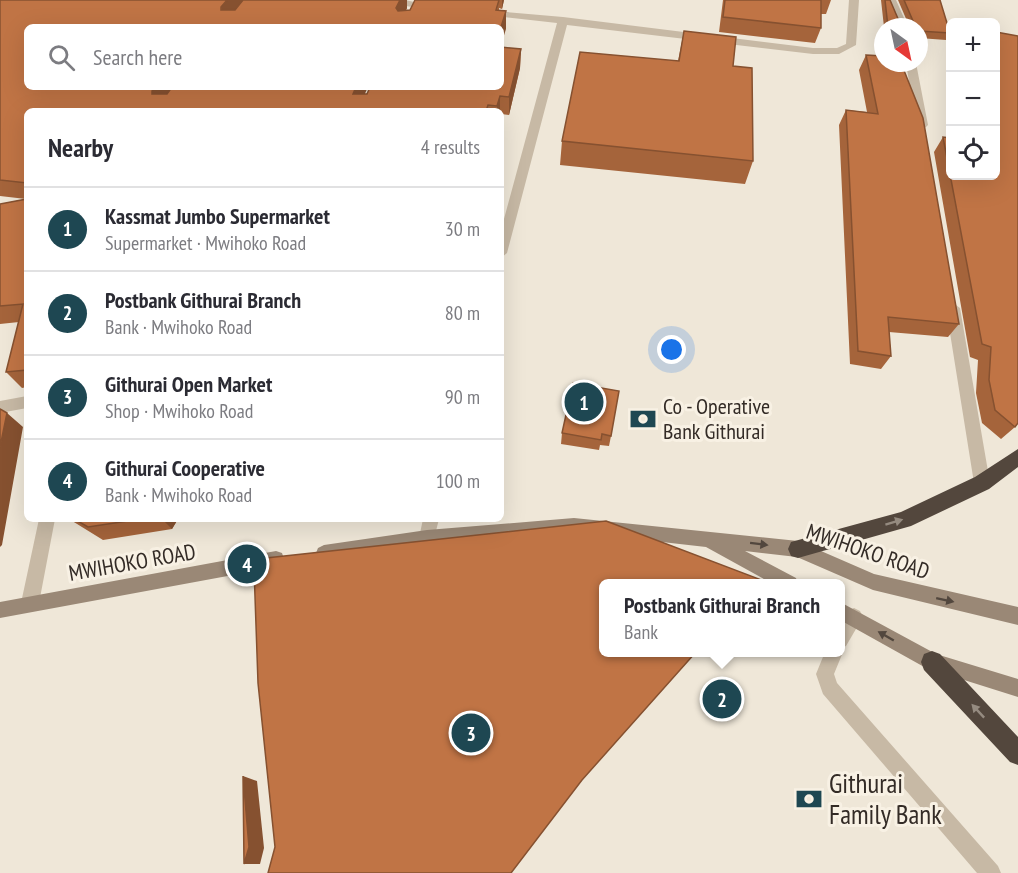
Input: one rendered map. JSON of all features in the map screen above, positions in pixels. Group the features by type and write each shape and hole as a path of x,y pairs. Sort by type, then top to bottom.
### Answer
{"highway":[{"path":"798,549 903,520 982,483 1018,457"},
{"path":"932,662 1018,754"}],"street":[{"path":"387,0 414,9 439,8"},
{"path":"473,11 803,50 839,51 851,45 854,0"},
{"path":"891,0 899,18"},
{"path":"504,242 563,21"},
{"path":"913,72 923,133"},
{"path":"951,296 982,483"},
{"path":"0,407 24,403"},
{"path":"30,603 46,522"},
{"path":"427,538 430,522"},
{"name":"MWIHOKO ROAD","path":"312,554 427,538 574,525 798,549 873,582 1018,616"},
{"name":"MWIHOKO ROAD","path":"701,537 781,579"},
{"name":"MWIHOKO ROAD","path":"0,610 255,562 290,558"},
{"path":"255,562 256,586"},
{"path":"847,614 932,662 1018,688"},
{"path":"832,657 825,675 829,688 837,700 991,873"}],"building":[{"path":"0,0 227,0 221,10 235,10 243,0 400,0 396,8 398,11 410,10 415,0 499,0 496,10 506,11 502,24 24,24 24,90 153,90 152,94 167,94 170,90 355,90 353,94 367,94 369,90 504,90 504,47 521,49 509,97 500,96 497,106 488,105 487,108 24,108 24,183 0,180"},
{"path":"725,0 821,0 821,28 723,17"},
{"path":"885,0 890,0 898,18 887,18"},
{"path":"904,0 940,0 946,20 946,33 928,32 928,18 912,18"},
{"path":"684,31 736,37 733,66 752,68 753,161 562,141 580,52 679,61"},
{"path":"1000,33 1018,36 1018,423 1015,427 995,410 989,380 991,347 982,344 951,180 1000,180"},
{"path":"866,55 874,55 874,72 905,72 923,118 959,324 888,317 891,356 858,351 846,110 878,114"},
{"path":"943,137 946,137 946,153"},
{"path":"24,200 24,370 6,372 23,304 0,306 0,204"},
{"path":"573,383 619,391 611,436 602,434 601,440 562,433"},
{"path":"0,409 7,413 0,447"},
{"path":"606,521 759,579 599,579 599,657 692,657 582,780 511,873 268,873 275,847 258,683 254,568 257,559"},
{"path":"79,522 121,522 88,527"},
{"path":"243,776 249,847 244,864"}],"place":[{"name":"Kassmat Jumbo Supermarket","path":"584,402"},
{"name":"Co - Operative Bank Githurai","path":"643,419"},
{"name":"Githurai Cooperative","path":"247,564"},
{"name":"Postbank Githurai Branch","path":"722,699"},
{"name":"Githurai Open Market","path":"471,733"},
{"name":"Githurai Family Bank","path":"809,799"}]}
